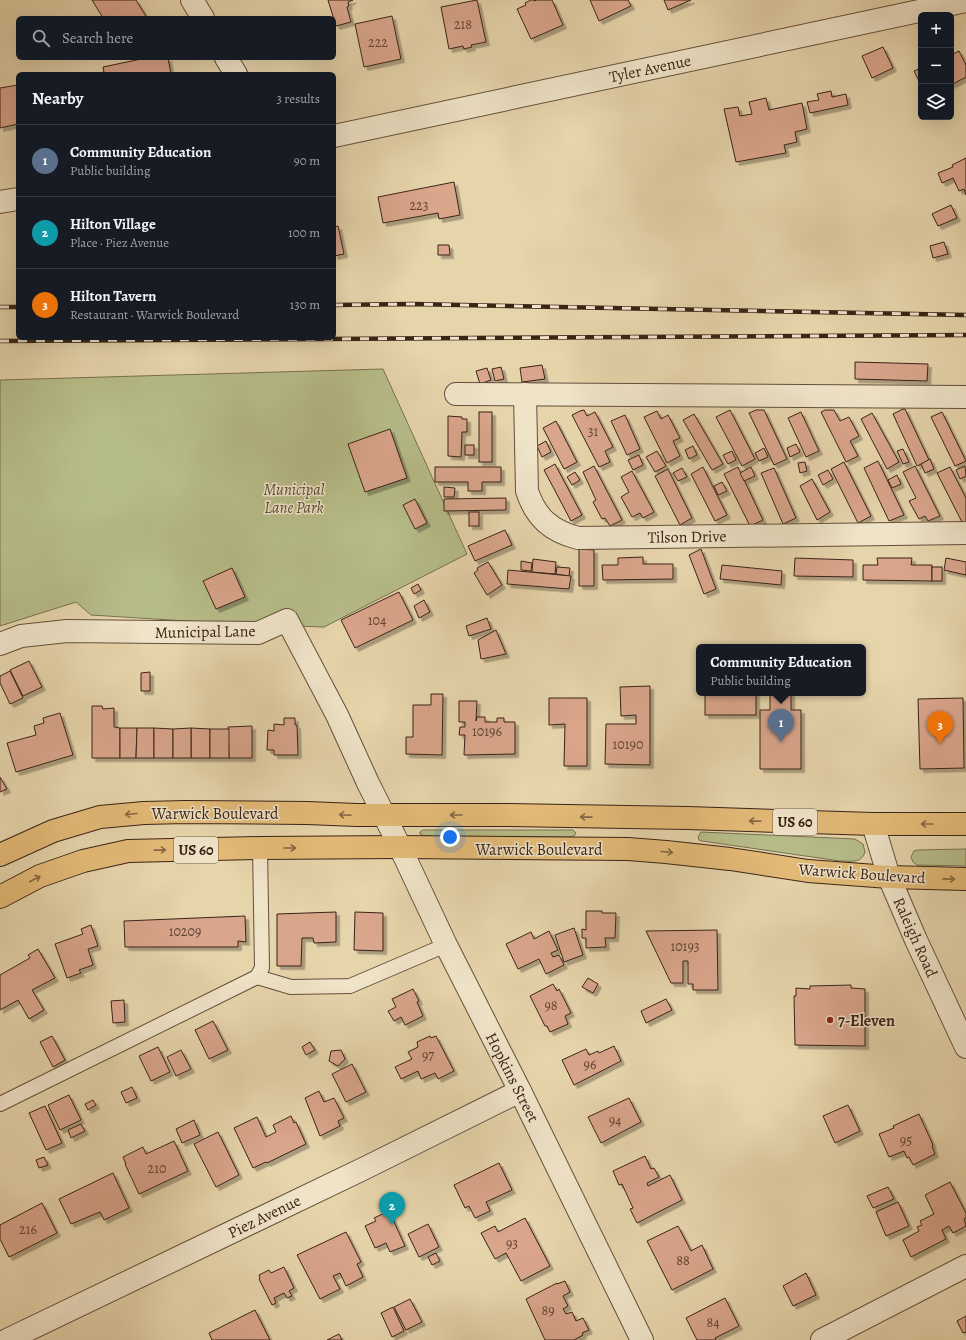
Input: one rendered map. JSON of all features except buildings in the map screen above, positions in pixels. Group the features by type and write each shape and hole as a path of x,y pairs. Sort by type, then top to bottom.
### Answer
{"main road":[{"name":"Warwick Boulevard","path":"0,856 53,831 100,817 144,813 186,812 688,818 873,824 966,824"},
{"name":"Warwick Boulevard","path":"0,897 40,876 83,861 128,851 260,848 400,847 628,850 730,859 808,871 889,877 966,879"}],"street":[{"path":"192,0 202,16"},
{"name":"Tyler Avenue","path":"336,136 966,1"},
{"path":"227,60 235,72"},
{"path":"0,202 16,199"},
{"path":"456,394 966,397"},
{"name":"Tilson Drive","path":"525,394 527,491 532,505 545,523 564,534 578,538 966,533"},
{"name":"Municipal Lane","path":"0,644 21,636 67,631 258,633 287,620 337,715 384,815"},
{"name":"Hopkins Street","path":"384,815 446,945 520,1091 642,1340"},
{"name":"Raleigh Road","path":"873,824 889,877 916,940 964,1036"},
{"name":"Piez Avenue","path":"7,1340 363,1169 520,1091"},
{"path":"822,1340 966,1266"}],"lane":[{"path":"0,1104 257,978 262,968 260,848"},
{"path":"257,978 291,987 350,986 446,945"}],"green space":[{"name":"Municipal Lane Park","path":"383,369 467,554 324,627 235,624 91,615 76,602 0,626 0,380"},
{"path":"423,830 573,830 576,833 574,836 570,837 424,836 420,834"},
{"path":"701,832 855,839 863,844 865,852 858,860 840,861 702,841 699,840 698,837"},
{"path":"966,849 966,866 917,865 913,862 911,857 914,851 918,850"}],"railway":[{"path":"336,305 412,304 966,315"},
{"path":"0,307 16,307"},
{"path":"336,339 966,335"},
{"path":"0,341 161,340"}],"place":[{"name":"Community Education","path":"781,742"},
{"name":"Hilton Tavern","path":"940,744"},
{"name":"7-Eleven","path":"830,1020"},
{"name":"Hilton Village","path":"392,1225"}]}
